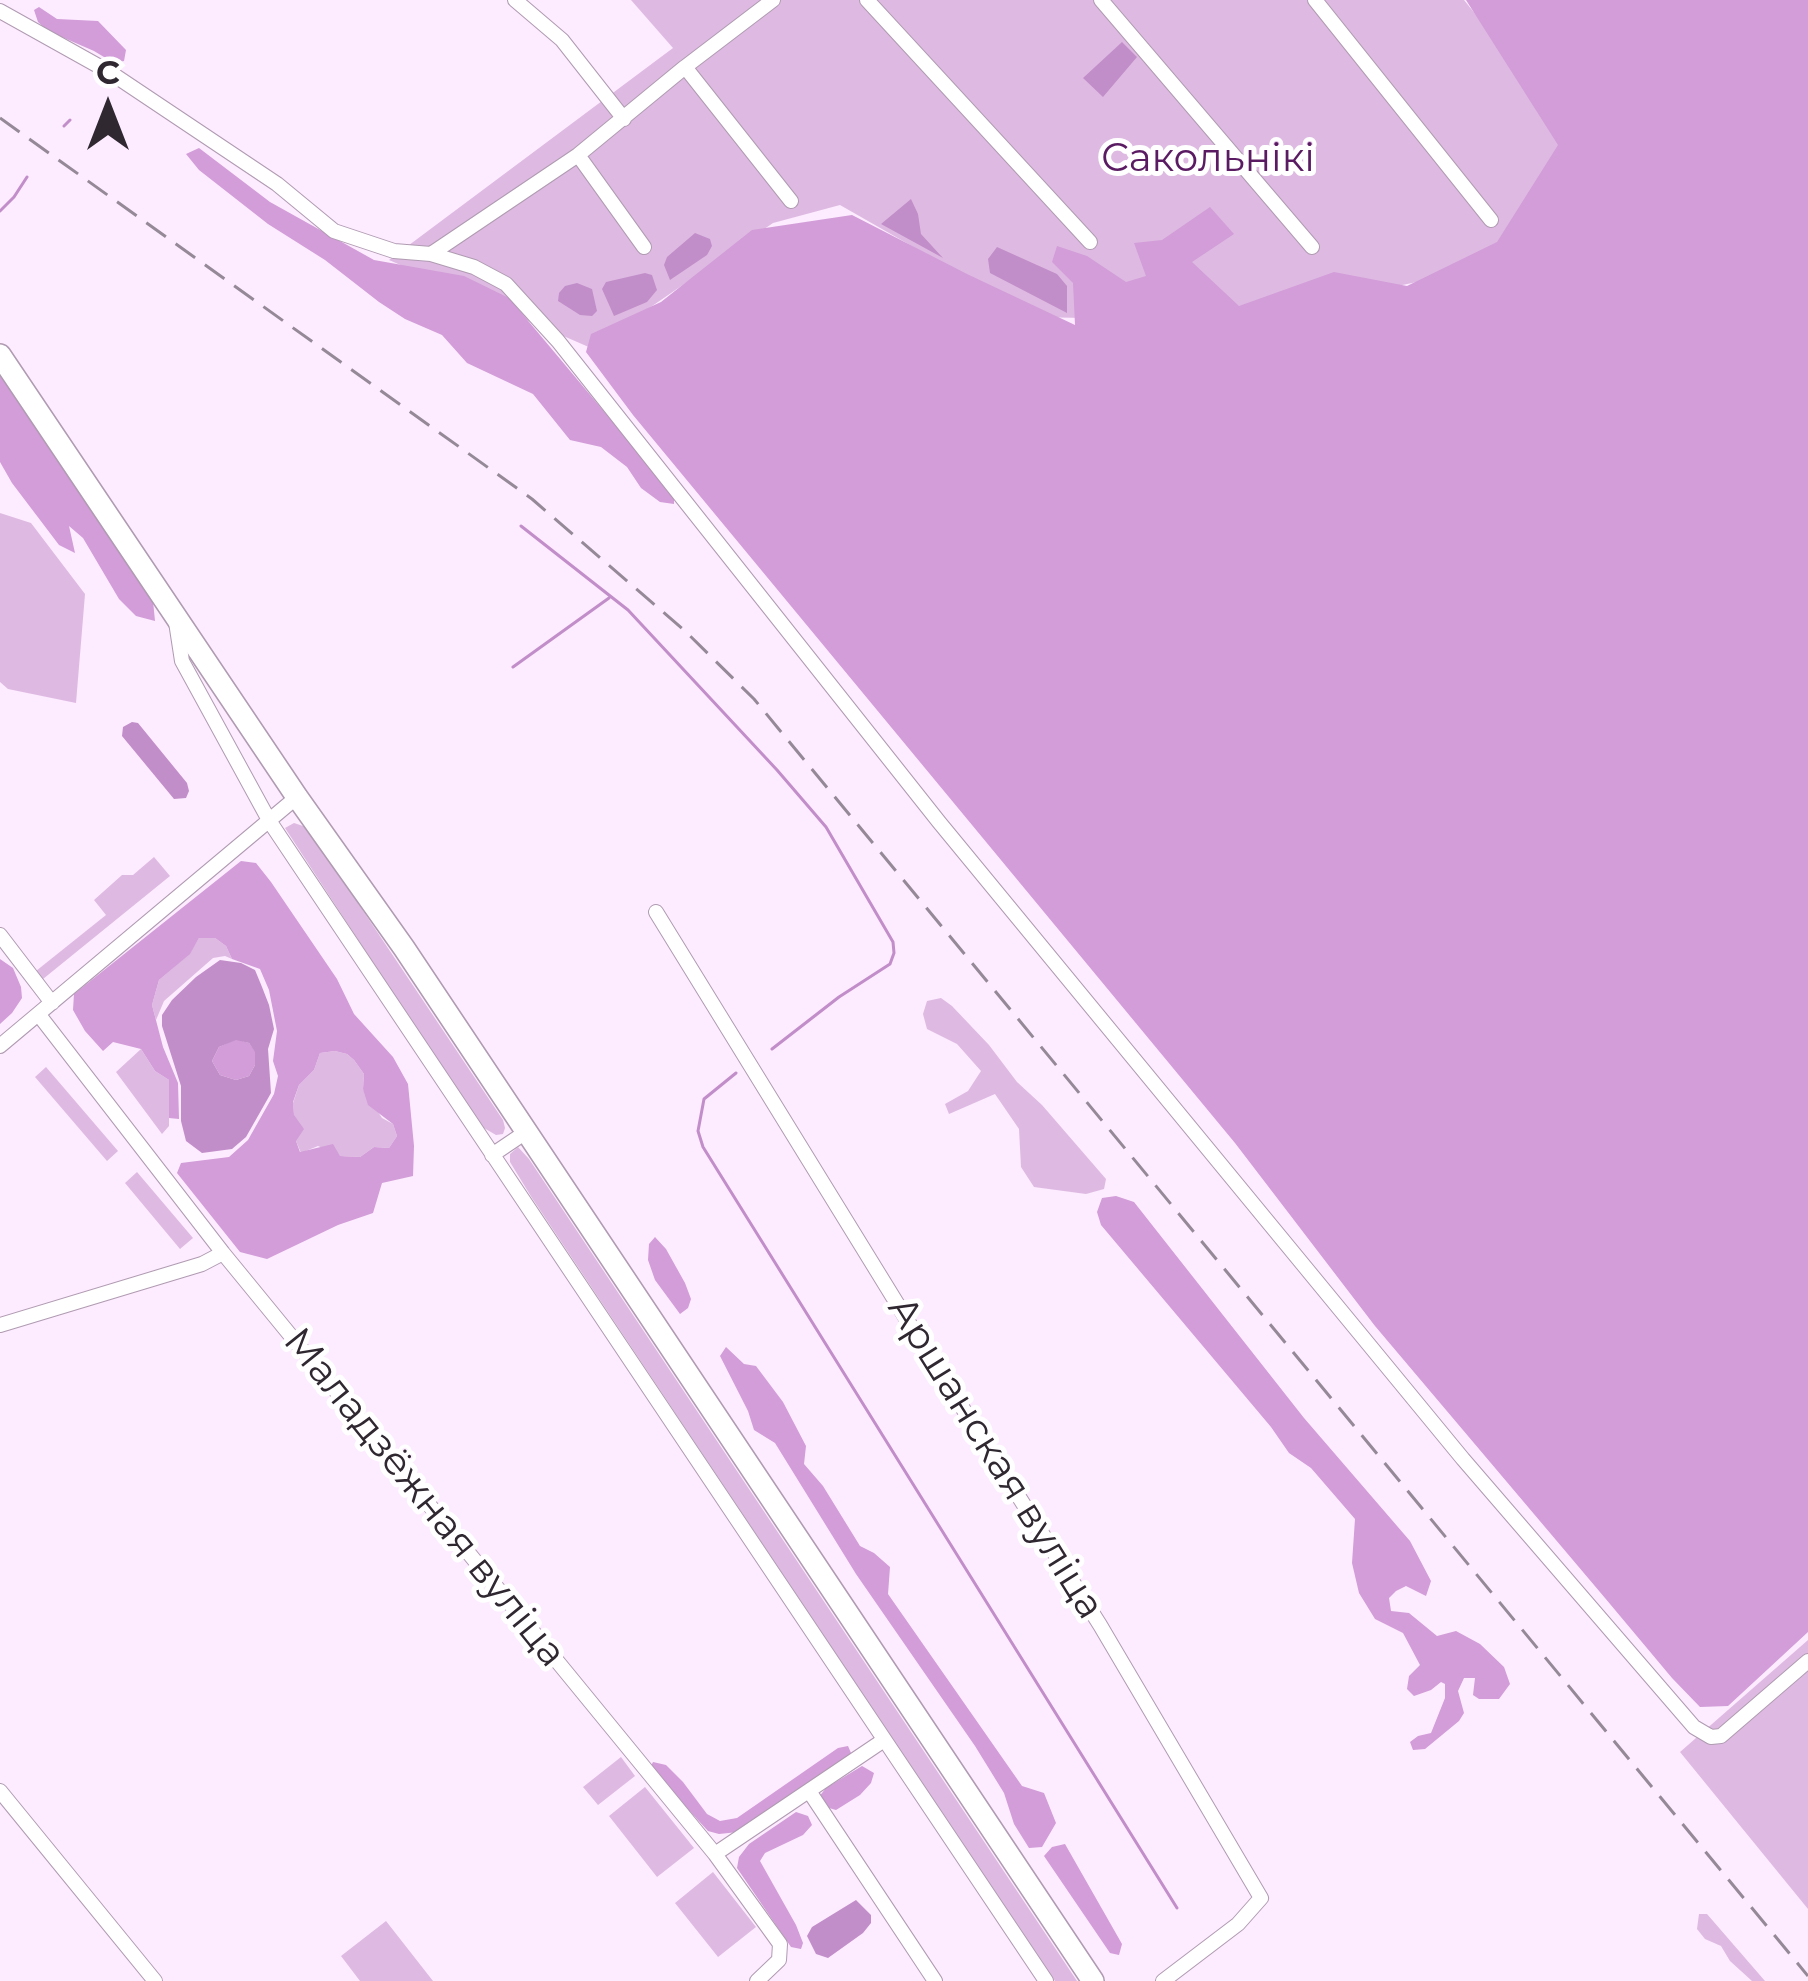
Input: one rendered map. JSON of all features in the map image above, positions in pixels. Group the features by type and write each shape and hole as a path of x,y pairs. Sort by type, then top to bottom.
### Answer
{"main road":[{"path":"0,355 297,797 404,947 1093,1981"}],"street":[{"path":"515,0 562,40 624,119"},
{"path":"431,254 578,154 773,0"},
{"path":"867,0 1090,242"},
{"path":"1101,0 1312,247"},
{"path":"1315,0 1491,220"},
{"path":"0,11 111,73 277,184 334,231 394,251 431,254 474,267 506,284 558,341 939,823 1463,1460 1694,1727 1711,1737 1721,1736 1808,1661"},
{"path":"685,67 791,201"},
{"path":"578,154 644,247"},
{"path":"175,617 182,661 270,822 1046,1981"},
{"path":"0,1046 297,797"},
{"name":"Аршанская вуліца","path":"656,912 1100,1625 1261,1898 1238,1924 1163,1981"},
{"path":"0,935 52,1003"},
{"name":"Маладзёжная вуліца","path":"39,1015 223,1252 715,1855 781,1944 779,1960 758,1981"},
{"path":"492,1155 526,1132"},
{"path":"0,1325 202,1264 223,1252"},
{"path":"715,1855 884,1740"},
{"path":"0,1791 154,1981"},
{"path":"809,1792 934,1981"}],"green space":[{"name":"Сакольнікі","path":"631,0 1464,0 1573,135 1491,267 1225,321 1036,317 840,205 773,223 591,348 389,260 673,48"},
{"path":"0,513 31,523 85,594 76,703 8,689 0,682"},
{"path":"294,823 313,836 503,1120 503,1134 484,1128 468,1108 285,828"},
{"path":"154,857 170,876 43,979 36,971 106,915 94,900 122,875 133,875"},
{"path":"199,938 215,938 232,959 213,958 164,1001 156,1020 152,1005 159,980 189,954"},
{"path":"941,998 989,1045 1106,1179 1104,1189 1086,1194 1034,1187 1021,1167 1019,1129 995,1094 949,1114 945,1104 968,1091 981,1071 957,1044 927,1029 923,1014 927,1001"},
{"path":"141,1049 155,1071 169,1080 169,1126 162,1134 116,1072"},
{"path":"335,1051 354,1060 364,1074 363,1089 382,1118 393,1124 397,1136 389,1148 374,1147 360,1157 340,1156 318,1146 301,1153 293,1103 299,1085 314,1070 320,1053"},
{"path":"46,1067 118,1151 107,1161 35,1077"},
{"path":"518,1147 1077,1981 1055,1981 1019,1929 532,1198 510,1162 510,1154"},
{"path":"137,1172 193,1238 180,1249 125,1183"},
{"path":"1808,1640 1808,1909 1680,1752"},
{"path":"621,1757 635,1776 598,1805 583,1787"},
{"path":"645,1787 694,1848 657,1877 609,1816"},
{"path":"713,1872 756,1927 718,1957 675,1903"},
{"path":"1699,1914 1707,1914 1765,1981 1752,1981 1721,1946 1705,1939 1697,1929"},
{"path":"386,1921 433,1981 360,1981 341,1956"}],"shaded area":[{"path":"1466,0 1808,0 1808,1632 1728,1706 1700,1707 1672,1678 1375,1326 1235,1143 633,415 586,352 591,334 661,302 752,230 852,215 1075,325 1073,283 1052,262 1057,246 1087,256 1126,282 1146,276 1134,243 1162,240 1210,207 1234,234 1192,262 1239,306 1334,272 1407,286 1497,242 1558,145"},
{"path":"39,7 57,19 98,21 126,50 124,61 114,63 48,31 38,22 34,10"},
{"path":"1122,42 1137,57 1103,97 1083,78"},
{"path":"199,148 270,202 374,260 464,276 509,298 674,495 674,504 660,502 641,488 627,467 601,447 570,440 533,394 467,363 442,335 405,319 268,224 199,170 186,154"},
{"path":"911,199 921,234 943,258 881,224"},
{"path":"695,233 710,239 712,246 707,255 670,280 664,265 667,257"},
{"path":"997,247 1057,274 1067,286 1067,313 990,273 988,259"},
{"path":"652,275 657,290 647,302 614,316 602,289 606,282"},
{"path":"577,283 592,289 597,311 592,316 580,315 558,301 565,286"},
{"path":"0,362 153,601 155,621 136,616 119,599 83,538 69,526 75,553 59,545 12,483 0,462"},
{"path":"138,723 187,783 186,798 174,799 122,736 123,727"},
{"path":"241,861 256,863 337,979 354,1014 393,1057 408,1084 413,1176 382,1183 373,1213 267,1259 240,1252 177,1173 181,1163 229,1157 248,1140 274,1094 277,1031 260,969 232,959 215,938 199,938 190,954 159,980 152,1005 178,1083 179,1119 169,1118 169,1080 155,1071 141,1049 113,1042 103,1051 73,1010 74,994","holes":["320,1053 347,1054 364,1074 368,1105 393,1124 397,1136 389,1148 374,1147 360,1157 340,1156 333,1144 300,1152 296,1141 304,1129 294,1115 293,1102 299,1085 314,1070"]},
{"path":"0,959 13,968 22,998 0,1024"},
{"path":"220,960 255,970 274,1029 268,1049 271,1093 246,1137 232,1149 202,1153 186,1141 181,1086 162,1026 162,1015 172,1000","holes":["236,1040 249,1043 255,1052 249,1076 236,1080 220,1075 212,1061 219,1047"]},
{"path":"236,1039 255,1051 255,1065 249,1076 236,1080 220,1075 212,1061 219,1047"},
{"path":"1116,1196 1134,1202 1304,1418 1410,1541 1431,1581 1426,1596 1406,1586 1396,1591 1389,1598 1391,1611 1409,1613 1437,1636 1456,1631 1480,1644 1504,1667 1510,1684 1499,1699 1479,1699 1473,1695 1475,1678 1464,1678 1458,1691 1464,1713 1425,1749 1413,1750 1410,1742 1431,1733 1445,1698 1445,1684 1414,1696 1407,1689 1409,1676 1420,1665 1403,1633 1375,1619 1359,1593 1352,1563 1355,1519 1311,1468 1289,1453 1101,1225 1097,1212 1102,1198"},
{"path":"655,1237 691,1299 680,1314 655,1280 648,1260 649,1244"},
{"path":"726,1347 744,1364 756,1366 783,1402 806,1446 804,1464 860,1546 890,1567 888,1594 1022,1786 1044,1793 1056,1823 1042,1847 1029,1848 1014,1824 1004,1793 975,1746 856,1574 775,1443 754,1430 720,1356"},
{"path":"848,1746 851,1753 845,1760 738,1832 708,1831 650,1768 653,1762 666,1765 707,1814 720,1821 737,1818 838,1748"},
{"path":"862,1766 874,1773 860,1795 836,1810 822,1806 818,1798 826,1788"},
{"path":"796,1812 808,1816 812,1825 803,1835 765,1853 760,1861 796,1925 801,1949 791,1947 737,1868 749,1844"},
{"path":"1065,1844 1122,1944 1119,1955 1110,1953 1044,1856 1052,1847"},
{"path":"856,1900 871,1915 871,1923 828,1958 816,1954 807,1936 812,1927"}],"waterway":[{"path":"64,126 70,120"},
{"path":"0,211 27,177"},
{"path":"521,526 628,610 777,770 826,827 893,942 890,964 772,1049"},
{"path":"513,667 609,598"},
{"path":"736,1073 704,1099 698,1131 703,1147 1177,1908"}],"railway":[{"path":"0,118 532,499 684,630 754,699 1808,1976"}]}
